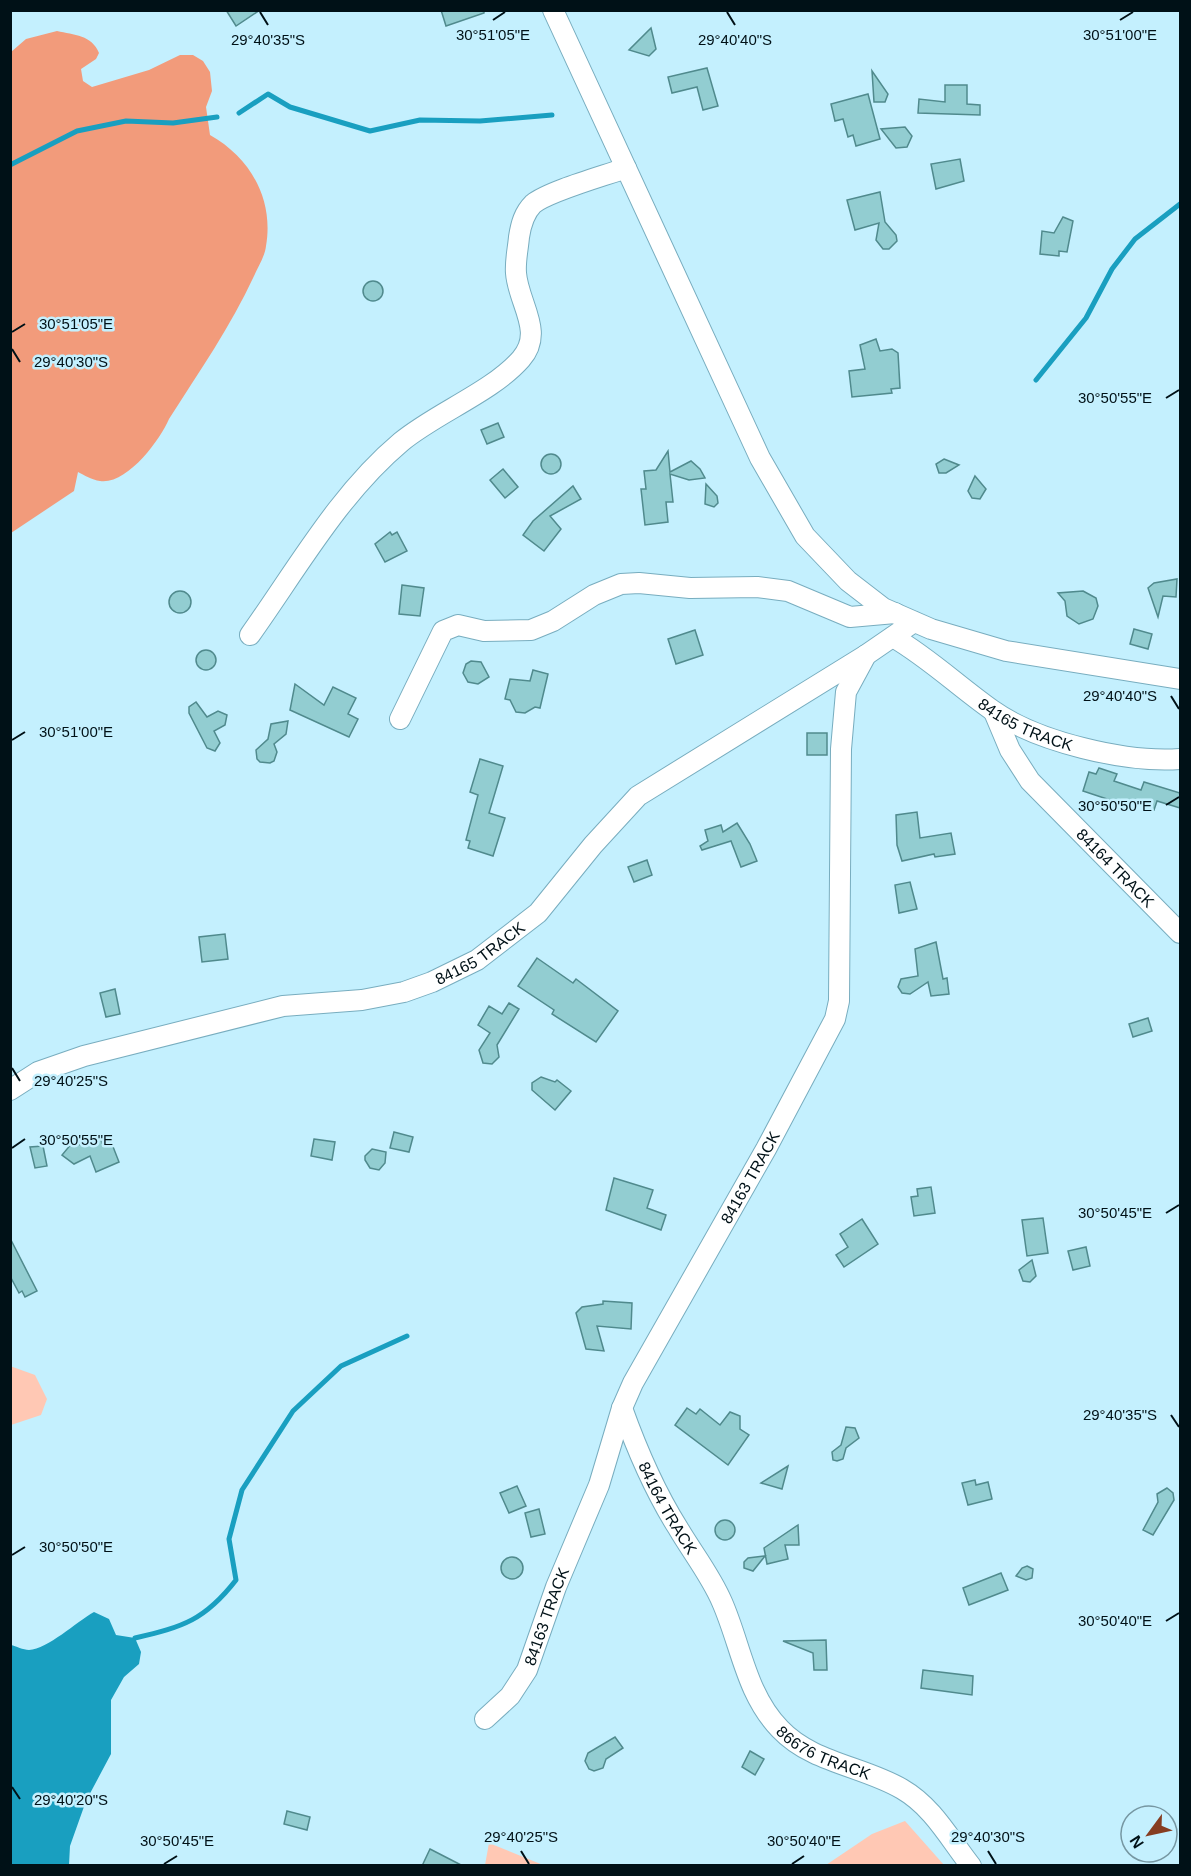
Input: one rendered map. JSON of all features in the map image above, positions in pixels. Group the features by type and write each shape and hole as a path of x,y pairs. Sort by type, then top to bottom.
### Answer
{"street":[{"path":"553,10 760,458 805,536 848,581 883,608 931,629 1006,651 1112,670 1180,679"},
{"path":"250,635 347,498 375,466 419,429 505,373 521,359 531,336 530,320 516,274 521,225 525,214 540,200 626,168"},
{"path":"400,719 443,631 458,625 484,631 531,630 554,621 594,595 621,584 788,591 850,617 895,613"},
{"name":"84163 TRACK","path":"485,1719 510,1696 527,1670 560,1576 599,1485 622,1408 633,1383 760,1159 835,1019 840,1001 842,714 846,692 866,655 914,622"},
{"name":"84165 TRACK","path":"893,637 920,653 994,712 1036,733 1106,753 1154,761 1180,759"},
{"name":"84165 TRACK","path":"10,1090 38,1072 84,1056 283,1006 362,1000 404,992 432,982 468,964 502,942 538,913 593,845 638,796 866,655"},
{"name":"84164 TRACK","path":"994,712 1010,750 1030,781 1180,933"},
{"name":"84164 TRACK","path":"622,1408 648,1474 722,1601"},
{"name":"86676 TRACK","path":"722,1601 748,1679 766,1713 781,1731 807,1749 900,1788 918,1800 936,1817 971,1866"}],"shaded area":[{"path":"57,31 87,39 96,47 99,53 96,59 81,69 83,81 92,87 149,70 180,55 193,55 203,61 210,72 212,91 206,107 210,135 225,144 248,168 263,197 268,229 264,254 245,295 214,349 150,449 131,469 110,480 100,481 78,472 74,491 11,533 11,52 26,39"},
{"path":"10,1366 35,1375 47,1399 41,1415 11,1425"},
{"path":"905,1821 944,1865 826,1865 872,1834"},
{"path":"489,1843 543,1865 485,1865"}],"water":[{"path":"94,1612 109,1619 116,1635 135,1638 141,1652 139,1664 124,1677 111,1700 111,1754 86,1801 70,1846 69,1865 11,1865 11,1645 29,1650 45,1645"}],"building":[{"path":"226,10 260,10 236,26"},
{"path":"441,10 484,10 484,13 446,26"},
{"path":"651,28 656,49 649,56 629,50"},
{"path":"707,68 718,106 703,110 697,87 672,93 668,77"},
{"path":"872,71 888,94 885,102 874,102"},
{"path":"945,85 967,85 967,104 980,105 980,115 918,113 919,99 945,102"},
{"path":"868,94 880,139 856,146 853,135 848,137 843,119 835,121 831,104"},
{"path":"905,127 912,136 907,147 896,148 881,129"},
{"path":"960,159 964,181 936,189 931,164"},
{"path":"880,192 885,222 896,235 897,241 889,249 883,249 876,240 879,223 855,230 847,200"},
{"path":"1063,217 1073,221 1067,252 1059,251 1059,256 1040,254 1042,231 1054,233"},
{"path":"373,281 380,284 383,291 380,298 373,301 366,298 363,291 366,284"},
{"path":"876,339 880,351 892,349 898,353 900,388 891,389 892,393 852,397 849,371 865,369 860,345"},
{"path":"498,423 504,437 487,444 481,430"},
{"path":"668,451 670,472 691,461 700,469 705,478 689,480 670,474 673,502 666,502 668,522 645,525 641,489 646,489 644,471 656,470"},
{"path":"551,454 558,457 561,464 558,471 551,474 544,471 541,464 544,457"},
{"path":"944,459 959,465 946,473 939,473 936,464"},
{"path":"503,469 518,487 505,498 490,480"},
{"path":"975,476 986,489 980,499 972,498 968,491"},
{"path":"706,484 717,496 718,503 714,507 705,504"},
{"path":"573,486 581,499 550,516 561,529 544,551 523,535 533,521"},
{"path":"390,532 392,535 397,532 407,551 385,562 375,544"},
{"path":"1177,579 1176,597 1163,596 1158,617 1148,588 1154,583"},
{"path":"402,585 424,588 420,616 399,614"},
{"path":"180,591 190,598 191,602 184,612 180,613 170,606 169,602 176,592"},
{"path":"1083,591 1096,598 1098,606 1093,619 1079,624 1067,616 1065,601 1058,593"},
{"path":"1134,629 1152,634 1148,649 1130,644"},
{"path":"695,630 703,655 676,664 668,639"},
{"path":"206,650 213,653 216,660 213,667 206,670 199,667 196,660 199,653"},
{"path":"471,661 481,662 489,677 478,684 468,682 463,673 466,664"},
{"path":"533,670 548,674 540,708 535,707 525,713 516,712 510,700 505,699 510,679 530,681"},
{"path":"295,684 324,705 333,687 356,698 348,714 358,719 349,737 290,710"},
{"path":"196,702 207,717 218,711 227,715 225,725 214,731 220,743 215,751 207,748 189,713 189,707"},
{"path":"288,721 286,734 274,744 277,752 274,761 260,762 257,759 256,750 268,739 271,724"},
{"path":"807,733 827,733 827,755 807,755"},
{"path":"480,759 503,766 489,813 505,818 493,856 468,848 470,841 466,840 478,795 470,792"},
{"path":"1099,768 1117,774 1114,781 1141,790 1144,782 1180,793 1180,808 1157,801 1154,810 1126,800 1125,805 1083,791 1089,772 1096,774"},
{"path":"917,812 920,838 951,833 955,854 935,857 934,854 902,861 897,845 896,815"},
{"path":"737,823 757,861 741,867 731,841 702,850 700,846 708,841 705,830 721,825 723,832"},
{"path":"647,860 652,875 634,882 628,867"},
{"path":"910,882 917,909 899,913 895,885"},
{"path":"225,934 228,959 202,962 199,937"},
{"path":"936,942 943,979 947,978 949,994 931,996 928,982 910,994 902,993 898,987 901,979 918,976 915,949"},
{"path":"537,958 573,983 576,979 618,1011 596,1042 552,1014 554,1010 518,986"},
{"path":"115,989 120,1014 106,1017 100,993"},
{"path":"509,1003 519,1009 497,1045 499,1057 492,1064 483,1063 479,1050 490,1033 478,1025 489,1006 502,1014"},
{"path":"1148,1018 1152,1031 1133,1037 1129,1024"},
{"path":"541,1077 555,1082 557,1080 571,1091 555,1110 532,1090 532,1083"},
{"path":"394,1132 413,1137 409,1152 390,1148"},
{"path":"101,1139 102,1143 110,1139 119,1162 96,1172 90,1156 74,1164 62,1155 72,1143 86,1146"},
{"path":"314,1139 335,1142 332,1160 311,1156"},
{"path":"43,1146 47,1166 35,1168 30,1147"},
{"path":"372,1149 386,1152 385,1163 379,1170 370,1168 365,1160 365,1156"},
{"path":"614,1178 653,1190 647,1208 666,1215 661,1230 606,1210"},
{"path":"931,1187 935,1213 914,1216 911,1197 918,1196 917,1189"},
{"path":"1043,1218 1048,1253 1027,1256 1022,1220"},
{"path":"862,1219 878,1244 844,1267 836,1255 848,1247 840,1234"},
{"path":"10,1238 37,1291 25,1297 22,1291 19,1293 10,1276"},
{"path":"1086,1247 1090,1266 1073,1270 1068,1251"},
{"path":"1032,1260 1036,1276 1030,1282 1023,1281 1019,1270"},
{"path":"603,1301 632,1303 631,1329 597,1326 604,1351 586,1349 576,1313 582,1307 603,1304"},
{"path":"687,1408 696,1414 700,1409 720,1425 730,1412 740,1416 740,1429 749,1435 728,1465 675,1425"},
{"path":"846,1427 855,1428 859,1438 846,1448 843,1459 833,1460 832,1452 841,1445"},
{"path":"788,1466 782,1489 761,1483"},
{"path":"975,1480 976,1485 988,1482 992,1499 968,1505 962,1483"},
{"path":"517,1486 526,1506 509,1513 500,1493"},
{"path":"1167,1488 1173,1493 1174,1500 1153,1535 1143,1530 1158,1502 1157,1494"},
{"path":"539,1509 545,1534 531,1537 525,1513"},
{"path":"725,1520 732,1523 735,1530 732,1537 725,1540 718,1537 715,1530 718,1523"},
{"path":"798,1525 799,1545 785,1545 788,1559 767,1564 764,1548"},
{"path":"765,1556 753,1571 744,1568 744,1562 748,1558"},
{"path":"512,1557 522,1564 523,1568 516,1578 512,1579 502,1572 501,1568 508,1558"},
{"path":"1027,1566 1033,1569 1032,1578 1026,1580 1016,1576 1022,1568"},
{"path":"1001,1573 1008,1590 969,1605 963,1588"},
{"path":"826,1640 827,1670 814,1670 813,1653 783,1641"},
{"path":"923,1670 973,1676 972,1695 921,1688"},
{"path":"615,1737 623,1748 606,1759 603,1768 594,1771 589,1769 585,1761 588,1753"},
{"path":"750,1751 764,1759 755,1775 742,1767"},
{"path":"287,1811 310,1817 307,1830 284,1824"},
{"path":"430,1849 463,1866 422,1866"}],"waterway":[{"path":"239,113 268,94 290,107 370,131 420,120 480,121 552,115"},
{"path":"10,165 77,131 126,121 173,123 217,117"},
{"path":"1036,380 1086,318 1112,269 1135,239 1180,204"},
{"path":"135,1638 167,1630 192,1620 225,1594 236,1580 229,1539 242,1490 293,1411 341,1366 407,1336"}]}
